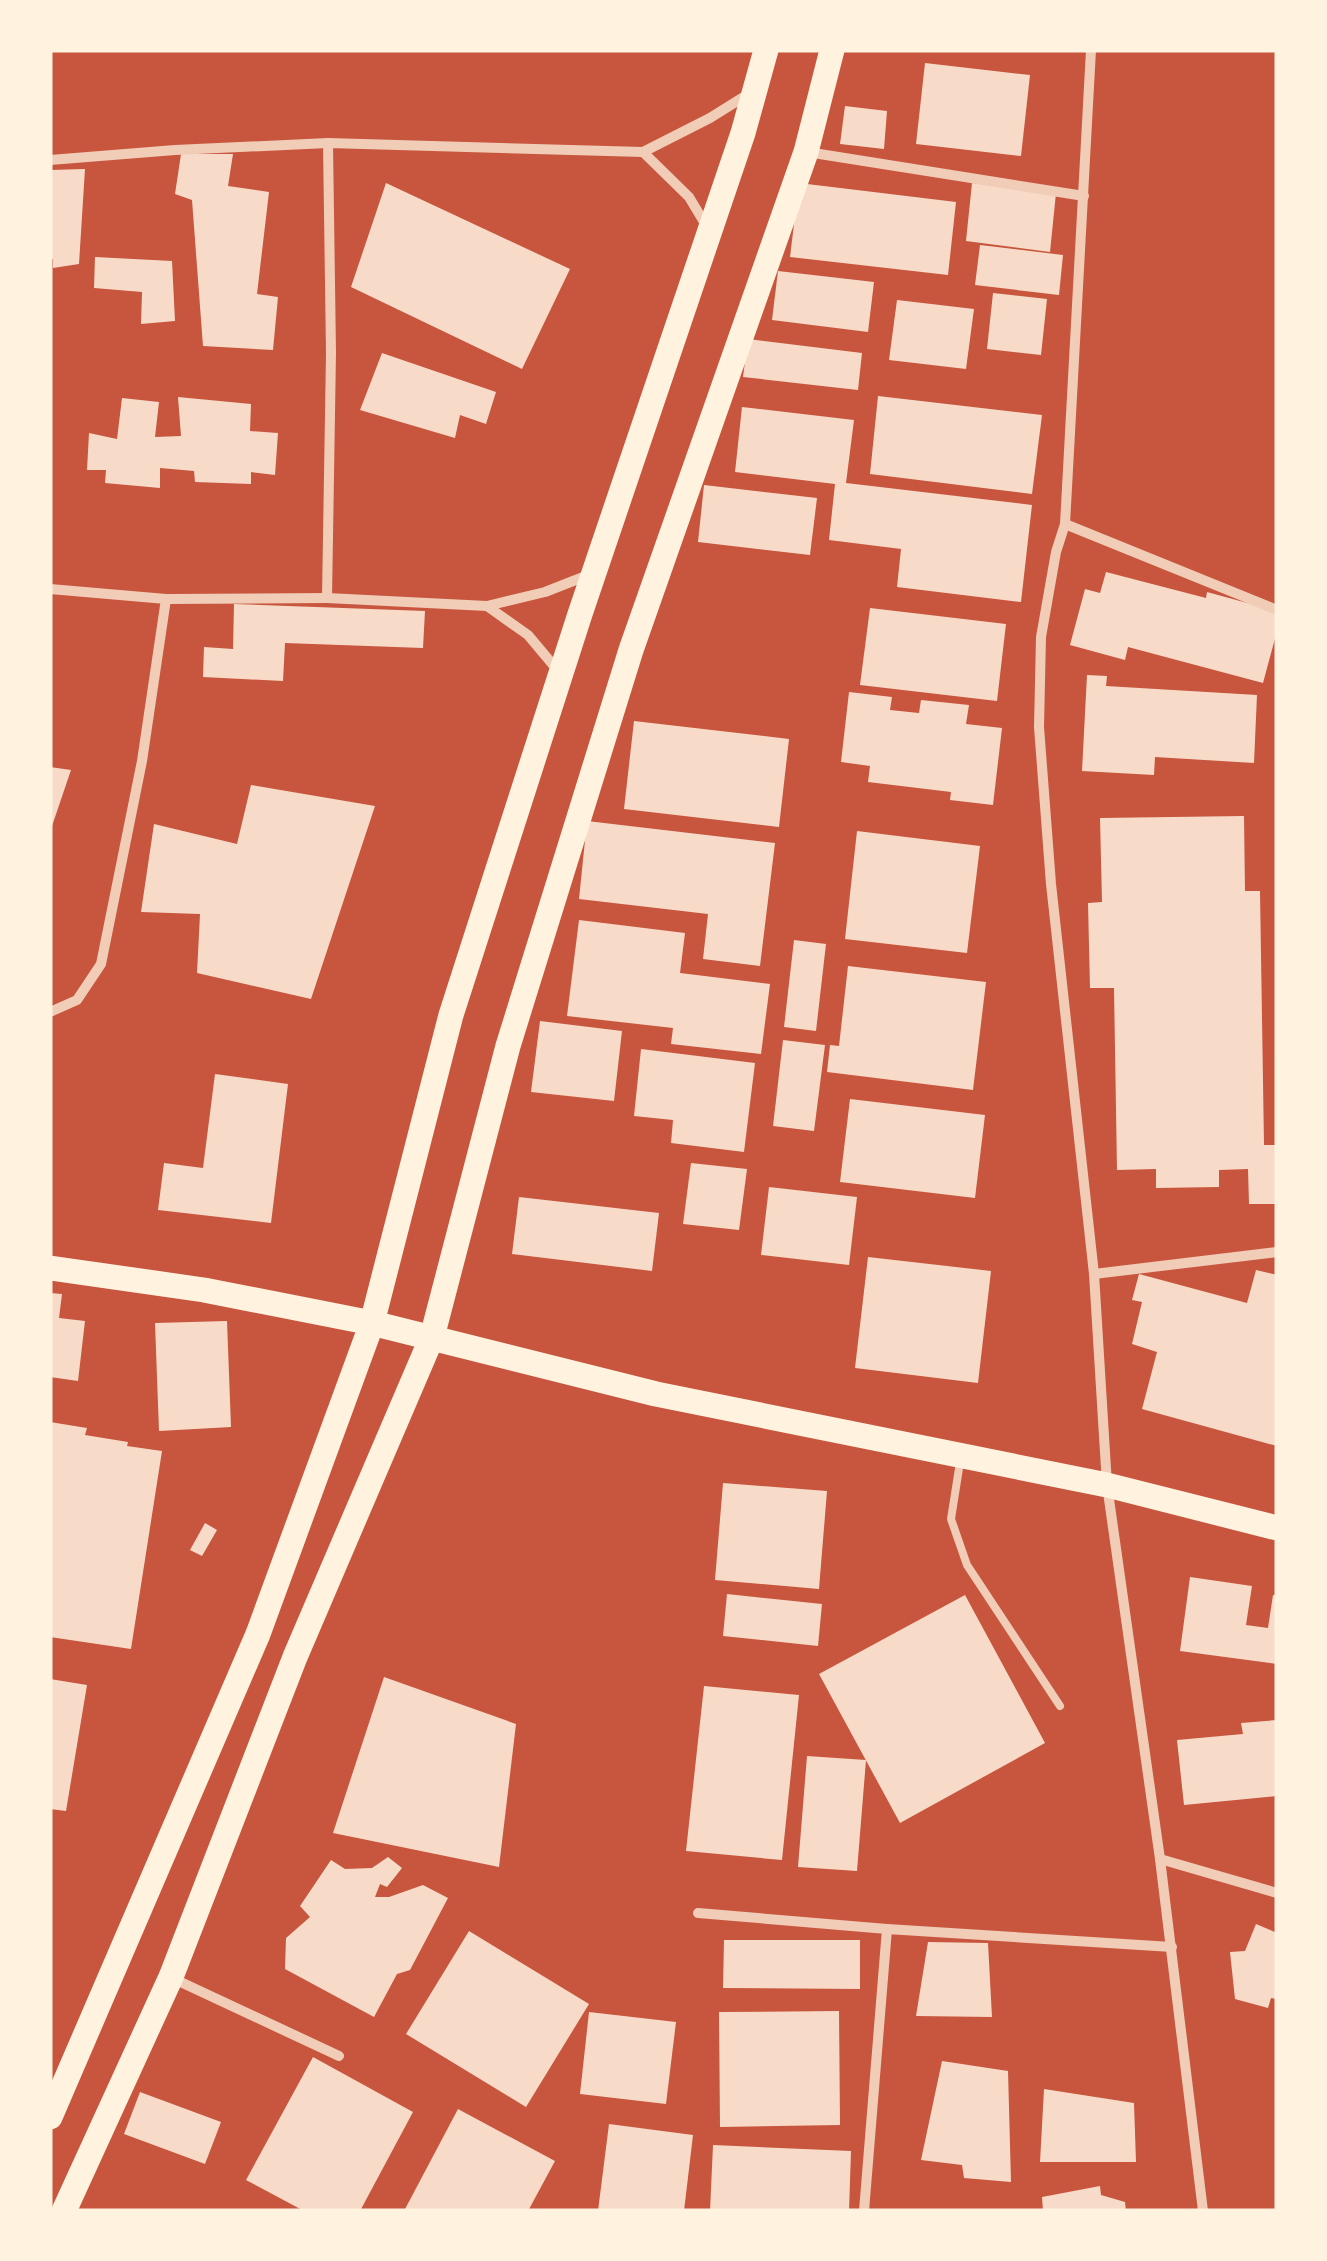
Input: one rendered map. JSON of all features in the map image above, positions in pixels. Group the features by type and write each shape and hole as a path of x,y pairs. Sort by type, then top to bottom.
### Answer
{"main road":[{"path":"50,2117 258,1634 372,1323 451,1015 594,573 710,232 766,50"},
{"path":"64,2211 171,1977 296,1657 432,1336 508,1046 631,650 806,152 832,50"},
{"path":"50,1268 204,1290 372,1323 656,1394 1107,1484 1277,1528"},
{"path":"258,1634 296,1657"}],"street":[{"path":"1091,50 1065,524 1040,637 1038,727 1050,884 1094,1274 1107,1484 1172,1948 1204,2211"},
{"path":"50,160 328,143 643,152 755,90"},
{"path":"327,598 331,353 328,143"},
{"path":"643,152 689,196 710,232"},
{"path":"806,152 1084,196"},
{"path":"1065,524 1277,610"},
{"path":"50,589 166,598 327,598 487,606 545,592 594,573"},
{"path":"50,1012 77,1000 101,964 142,760 166,598"},
{"path":"487,606 528,635 561,674"},
{"path":"1094,1274 1277,1252"},
{"path":"1160,1859 1277,1893"},
{"path":"698,1912 1172,1948"},
{"path":"864,2211 887,1929"},
{"path":"171,1977 339,2056"}],"lane":[{"path":"961,1457 952,1519 967,1565 1060,1706"}],"building":[{"path":"925,63 1030,75 1021,156 916,144"},
{"path":"845,106 887,111 884,149 840,144"},
{"path":"181,154 233,154 228,186 269,192 257,294 278,297 273,350 203,346 192,200 175,194"},
{"path":"85,169 79,264 53,268 50,170"},
{"path":"386,183 570,269 522,369 351,287"},
{"path":"799,183 956,202 948,275 790,257"},
{"path":"972,183 1056,193 1050,252 966,241"},
{"path":"980,245 1063,255 1059,295 975,285"},
{"path":"95,257 172,261 175,321 141,324 142,292 94,288"},
{"path":"778,271 874,282 868,332 772,320"},
{"path":"993,293 1047,299 1041,355 987,349"},
{"path":"897,300 974,309 966,369 889,360"},
{"path":"748,339 862,353 858,390 743,377"},
{"path":"382,353 496,392 486,424 460,415 455,438 360,410"},
{"path":"878,396 1042,415 1032,494 870,474"},
{"path":"178,397 251,404 250,431 278,433 275,475 251,472 251,484 195,482 194,471 160,468 160,488 105,483 106,470 87,470 89,433 117,439 122,398 159,402 155,437 181,436"},
{"path":"742,407 854,420 846,483 1032,505 1021,602 897,587 901,549 829,540 835,484 735,472"},
{"path":"704,485 817,498 810,555 698,542"},
{"path":"1106,572 1206,598 1207,592 1277,611 1277,631 1263,683 1128,647 1125,660 1070,645 1085,589 1100,593"},
{"path":"234,604 425,611 423,648 285,643 283,681 203,677 204,647 233,649"},
{"path":"870,608 1006,624 997,701 860,685"},
{"path":"1087,675 1107,676 1106,686 1257,695 1254,763 1155,757 1154,775 1082,771"},
{"path":"849,692 892,697 890,710 919,713 921,700 969,705 966,724 1002,728 993,805 950,800 951,792 868,782 870,766 841,762"},
{"path":"634,721 789,739 779,827 624,809"},
{"path":"50,767 71,770 51,829 50,829"},
{"path":"251,785 375,806 311,999 197,973 200,914 141,912 154,824 237,844"},
{"path":"1244,816 1245,891 1260,891 1264,1145 1277,1145 1277,1204 1249,1204 1248,1169 1219,1170 1219,1187 1156,1188 1156,1169 1117,1170 1114,988 1090,988 1088,903 1102,902 1100,818"},
{"path":"587,821 775,843 760,966 703,959 708,914 579,899"},
{"path":"857,831 980,846 967,953 845,939"},
{"path":"579,920 685,933 680,973 770,984 761,1054 671,1044 673,1028 567,1016"},
{"path":"794,940 826,944 816,1031 784,1027"},
{"path":"848,966 986,982 973,1090 827,1072 830,1045 839,1046"},
{"path":"540,1021 622,1031 614,1101 531,1092"},
{"path":"783,1040 825,1045 814,1131 773,1126"},
{"path":"641,1049 755,1063 744,1152 671,1143 673,1120 634,1116"},
{"path":"215,1074 288,1084 271,1223 158,1210 164,1163 203,1168"},
{"path":"850,1099 985,1115 975,1198 840,1182"},
{"path":"691,1163 747,1169 739,1230 683,1224"},
{"path":"769,1187 857,1197 849,1265 761,1255"},
{"path":"519,1197 659,1213 652,1271 512,1254"},
{"path":"868,1257 991,1271 978,1383 855,1368"},
{"path":"1256,1270 1277,1275 1277,1446 1142,1409 1157,1352 1132,1344 1142,1302 1132,1300 1139,1274 1247,1303"},
{"path":"50,1293 62,1294 59,1318 85,1321 78,1381 50,1377"},
{"path":"227,1321 231,1427 159,1431 155,1323"},
{"path":"50,1422 87,1428 85,1435 128,1442 127,1446 162,1451 131,1649 50,1637"},
{"path":"723,1483 827,1491 819,1589 715,1580"},
{"path":"205,1523 217,1530 202,1556 190,1550"},
{"path":"1190,1577 1252,1586 1246,1625 1268,1628 1273,1595 1277,1595 1277,1664 1180,1651"},
{"path":"727,1594 822,1604 818,1646 723,1636"},
{"path":"965,1595 1045,1743 900,1823 819,1674"},
{"path":"384,1677 516,1724 499,1867 333,1833"},
{"path":"50,1679 87,1685 66,1811 50,1809"},
{"path":"704,1686 799,1695 782,1860 686,1851"},
{"path":"1277,1720 1277,1796 1184,1805 1177,1740 1243,1734 1241,1723"},
{"path":"807,1756 866,1760 857,1871 798,1867"},
{"path":"388,1857 402,1868 387,1887 380,1884 375,1897 389,1897 423,1885 448,1898 410,1970 397,1974 374,2017 285,1969 286,1938 310,1917 300,1906 331,1860 345,1869 372,1868"},
{"path":"1256,1924 1277,1933 1277,1999 1271,1998 1268,2008 1235,1999 1230,1952 1245,1951"},
{"path":"469,1931 589,2004 526,2107 406,2034"},
{"path":"724,1940 860,1940 860,1989 723,1988"},
{"path":"928,1942 988,1943 992,2017 916,2016"},
{"path":"839,2011 840,2125 720,2127 719,2012"},
{"path":"589,2012 676,2022 666,2104 580,2094"},
{"path":"313,2057 413,2112 360,2211 304,2211 246,2180"},
{"path":"942,2061 1008,2071 1011,2182 964,2178 962,2165 921,2160"},
{"path":"1044,2089 1134,2103 1136,2162 1040,2162"},
{"path":"140,2092 221,2122 205,2164 124,2134"},
{"path":"458,2109 555,2161 528,2211 404,2211"},
{"path":"609,2124 693,2135 684,2211 598,2211"},
{"path":"713,2145 851,2151 849,2211 710,2211"},
{"path":"1100,2186 1101,2195 1125,2202 1126,2211 1043,2211 1042,2197"}]}
